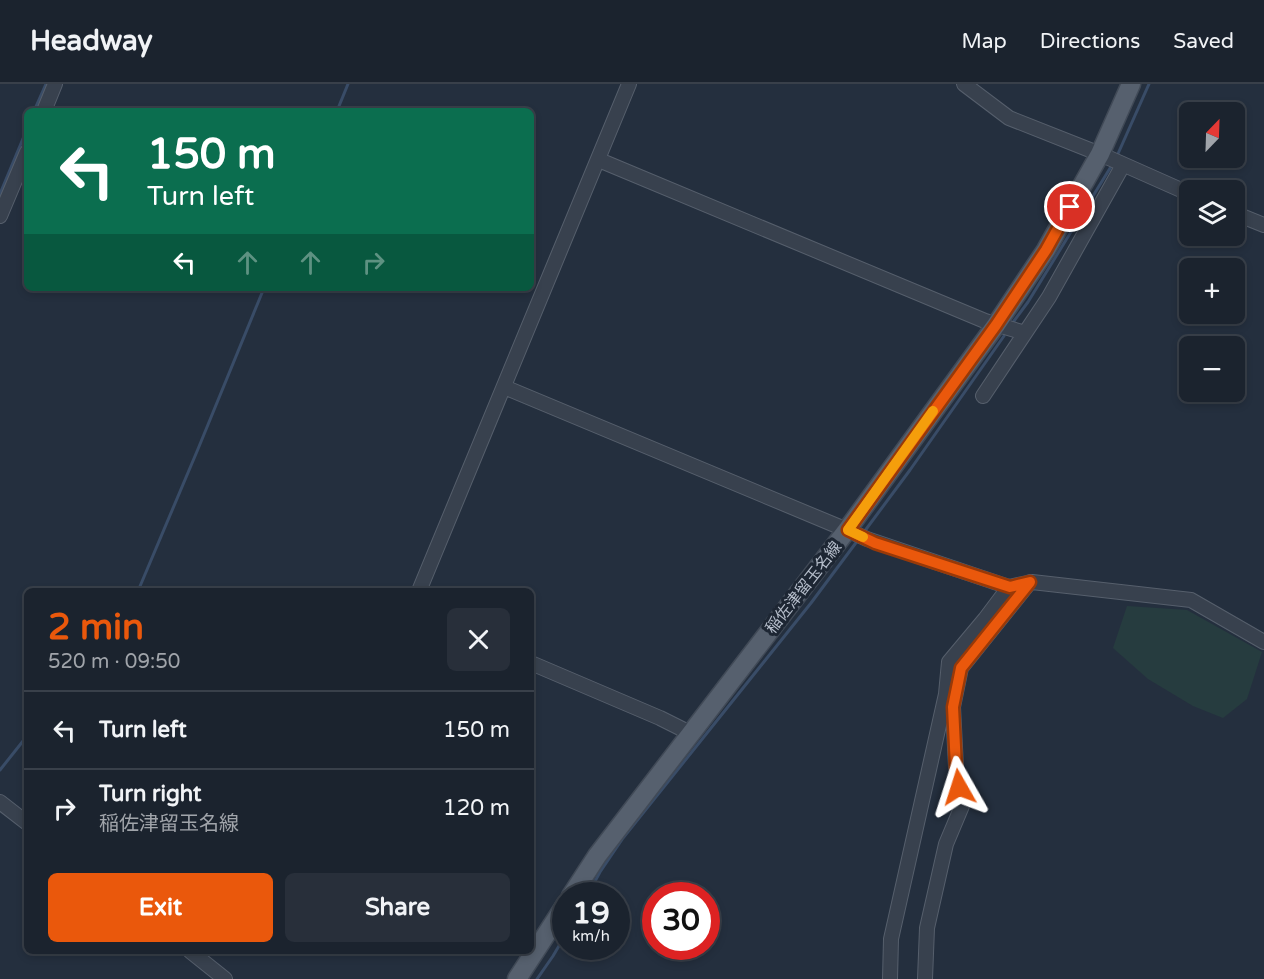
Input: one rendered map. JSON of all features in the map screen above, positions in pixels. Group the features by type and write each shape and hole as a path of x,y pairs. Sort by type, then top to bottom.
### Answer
{"main road":[{"name":"稲佐津留玉名線","path":"580,882 597,856 690,733 856,534 1046,250 1101,155 1131,84"},
{"path":"534,953 552,925"},
{"path":"517,979 533,954"}],"street":[{"path":"45,108 55,84"},
{"path":"420,588 629,84"},
{"path":"964,84 1009,118 1179,189"},
{"path":"2,207 24,159"},
{"path":"598,160 996,325 1025,333"},
{"path":"983,396 1049,297 1123,165"},
{"path":"1245,217 1264,225"},
{"path":"504,387 856,534 1010,587 1030,582 1191,600 1264,642"},
{"path":"925,979 927,928 946,844 962,806 956,767 953,707 961,668 1030,582"},
{"path":"890,979 891,939 946,694 949,662 1010,587"},
{"path":"534,664 690,733"},
{"path":"0,802 24,821"},
{"path":"194,954 225,979"}],"green space":[{"path":"1127,606 1187,610 1262,652 1247,699 1223,718 1193,706 1148,679 1113,648"}],"waterway":[{"path":"35,108 46,84"},
{"path":"338,108 348,84"},
{"path":"1117,156 1149,84"},
{"path":"0,194 24,136"},
{"path":"1014,321 1112,165"},
{"path":"139,588 263,291"},
{"path":"864,532 1004,336"},
{"path":"595,882 623,838 811,603 858,540"},
{"path":"0,770 24,740"},
{"path":"537,979 552,957"}],"slow traffic":[{"path":"863,537 848,530 933,411"}],"route":[{"path":"959,787 953,707 961,668 1030,582 1010,587 875,543 848,530 996,325 1046,250 1070,207"}]}
